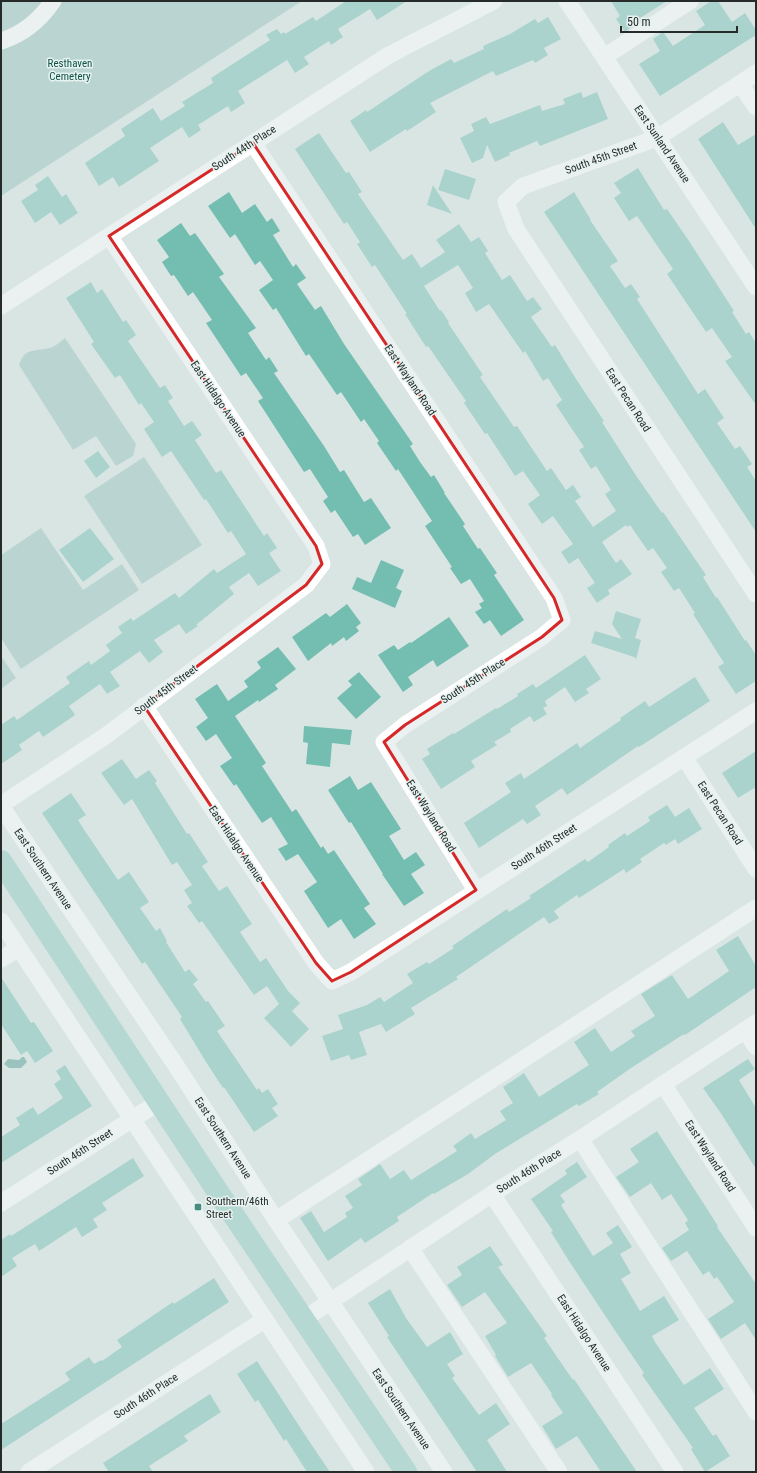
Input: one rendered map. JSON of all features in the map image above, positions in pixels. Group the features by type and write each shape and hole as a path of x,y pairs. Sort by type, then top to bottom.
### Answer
{"main road":[{"path":"1,861 406,1472"}],"street":[{"path":"1,41 14,36 36,23 45,14 53,1"},
{"name":"South 44th Place","path":"1,306 389,55 494,1"},
{"name":"East Sunland Avenue","path":"567,1 756,287"},
{"path":"604,57 690,1"},
{"name":"South 45th Street","path":"506,202 523,186 657,138 756,73"},
{"path":"740,84 756,107"},
{"name":"East Wayland Road","path":"253,143 554,598 562,620"},
{"name":"East Pecan Road","path":"506,202 516,229 756,594"},
{"name":"East Hidalgo Avenue","path":"109,236 316,546 322,564"},
{"name":"South 45th Street","path":"1,805 107,735 306,585 322,564"},
{"name":"South 45th Place","path":"384,742 405,724 542,637 562,620"},
{"name":"East Hidalgo Avenue","path":"144,706 316,963 332,980"},
{"name":"South 46th Street","path":"332,980 351,972 476,890 756,711"},
{"name":"East Wayland Road","path":"384,742 476,890"},
{"name":"East Pecan Road","path":"684,757 756,869"},
{"name":"East Southern Avenue","path":"1,805 175,1064 330,1302 444,1472"},
{"path":"276,1220 756,908"},
{"path":"1,921 366,1472"},
{"path":"1,960 19,948"},
{"path":"751,1027 756,1047"},
{"name":"South 46th Place","path":"304,1319 492,1194 751,1027"},
{"name":"East Wayland Road","path":"663,1084 756,1228"},
{"name":"South 46th Street","path":"1,1203 132,1118 160,1102"},
{"path":"580,1138 756,1412"},
{"name":"East Hidalgo Avenue","path":"492,1194 675,1472"},
{"path":"410,1248 559,1472"},
{"name":"South 46th Place","path":"29,1472 264,1320"}],"highlighted area":[{"path":"253,143 554,598 562,620 542,637 405,725 384,742 476,890 351,972 332,981 316,963 144,706 306,585 322,564 316,546 109,236"}],"green space":[{"name":"Resthaven Cemetery","path":"1,1 302,1 1,196"},
{"path":"65,338 136,444 133,456 116,466 96,436 73,450 19,365 21,359 27,353 51,347 58,344"},
{"path":"144,457 202,545 142,584 84,496"},
{"path":"41,528 83,590 122,564 139,590 21,669 1,638 1,555"},
{"path":"1,656 16,678 1,689"}],"shaded area":[{"path":"24,1057 27,1062 21,1068 9,1068 4,1064 8,1059 19,1060"}],"building":[{"path":"346,1 407,1 377,20 370,9 338,29 343,37 331,45 329,41 304,57 309,64 295,73 287,60 238,91 245,103 231,112 228,106 198,125 201,130 189,138 182,127 150,148 159,161 119,187 113,177 99,186 85,163 125,136 121,129 153,108 161,121 185,106 182,102 213,83 211,78 270,40 266,35 277,29 281,34 284,32 285,34 313,17 316,21"},
{"path":"611,1 667,1 637,20 638,22 625,32 616,19 620,16"},
{"path":"711,1 718,1 732,22 745,13 756,30 756,35 660,96 639,64 660,51 653,39 663,32 673,46 705,25 696,11"},
{"path":"548,17 561,39 544,48 548,55 535,63 533,60 496,76 493,71 430,103 436,112 407,131 406,129 370,152 350,121 366,110 367,112 429,71 451,59 454,63 484,49 483,46 510,34 535,19 538,23"},
{"path":"581,92 583,98 597,92 608,119 540,146 537,141 509,153 510,155 495,162 487,145 483,158 472,163 460,138 474,131 471,124 486,117 490,124 540,105 542,111 565,104 563,99"},
{"path":"723,122 738,145 756,134 756,229 698,139"},
{"path":"319,133 346,173 349,172 362,192 358,194 403,260 412,254 421,268 445,252 436,240 459,224 471,242 479,237 488,251 485,253 502,280 510,275 527,301 533,297 542,309 531,317 552,347 555,345 604,421 602,422 635,474 706,575 703,577 716,598 717,597 745,641 746,640 756,655 756,681 736,694 718,667 724,663 693,614 695,613 679,588 674,591 661,572 667,568 653,548 648,551 630,525 627,527 626,525 602,542 616,563 621,559 632,574 608,590 610,594 597,603 587,588 595,583 578,558 569,564 561,552 573,544 553,516 542,524 528,504 540,495 523,471 515,476 487,433 485,434 464,403 466,401 428,346 426,347 405,314 407,314 375,265 372,267 357,244 360,242 347,222 344,224 295,149","holes":["458,265 473,288 465,293 476,312 489,304 523,353 525,351 543,381 548,378 562,400 556,405 584,447 579,450 591,469 596,466 611,490 605,494 616,511 593,527 575,501 581,497 573,485 566,490 551,468 547,471 517,426 514,427 480,377 483,375 424,286"]},
{"path":"638,168 664,210 667,209 689,241 734,311 732,312 746,334 749,332 756,343 756,405 725,361 732,357 712,328 706,332 667,274 673,269 637,216 629,221 614,198 621,193 614,183"},
{"path":"445,169 476,179 469,200 438,190"},
{"path":"48,176 62,197 66,194 78,213 60,225 51,212 35,223 21,201 38,190 35,185"},
{"path":"433,185 452,214 427,205"},
{"path":"229,192 242,213 255,204 267,222 272,218 280,231 273,235 293,267 296,264 306,278 297,284 315,310 321,306 344,344 413,444 410,446 420,462 431,477 434,475 465,524 463,526 478,549 480,548 497,573 494,575 524,620 501,636 490,620 484,624 475,612 482,608 479,604 484,601 470,579 461,584 450,568 452,567 425,526 432,521 398,469 396,471 377,443 379,441 364,419 361,422 341,392 337,395 309,354 306,356 276,308 273,310 259,290 273,280 260,261 255,265 235,234 230,238 208,206"},
{"path":"574,192 590,220 618,261 610,266 625,288 631,284 640,297 637,299 698,394 705,389 724,418 717,423 735,449 740,446 752,464 747,467 756,481 756,532 544,212"},
{"path":"181,223 190,236 195,233 224,274 219,277 256,328 248,333 266,360 269,357 278,371 274,373 340,472 344,470 364,502 371,498 391,528 365,545 358,534 353,537 335,510 331,513 323,501 328,497 310,469 304,472 258,401 263,398 246,373 241,376 206,323 212,320 193,292 188,296 174,275 171,276 162,262 169,257 157,240"},
{"path":"91,282 97,293 102,289 123,322 126,320 136,335 128,341 160,388 165,385 173,398 168,401 184,426 192,421 202,435 195,440 216,473 221,470 264,536 267,533 277,548 269,553 281,571 258,586 249,573 229,587 234,594 196,625 198,626 186,634 179,624 154,640 163,652 149,663 140,651 110,672 120,686 107,694 100,684 69,706 75,715 43,737 39,731 19,745 22,750 1,764 1,725 14,716 17,720 70,683 66,677 89,661 91,665 110,651 106,645 122,633 118,627 131,618 133,621 175,593 179,598 214,569 217,573 246,554 231,531 228,533 206,499 204,500 171,451 162,457 144,429 154,422 141,403 139,405 120,375 115,378 91,344 94,342 66,298"},
{"path":"98,451 110,467 96,478 84,461"},
{"path":"90,528 114,559 83,582 59,550"},
{"path":"381,560 404,570 396,588 402,591 395,608 352,589 357,577 371,583"},
{"path":"347,604 361,623 356,627 359,631 346,641 344,637 332,646 331,643 308,661 292,637 326,613 330,617"},
{"path":"616,611 641,619 635,638 641,640 636,659 634,657 591,643 595,631 622,639 612,624"},
{"path":"449,617 469,646 437,667 433,660 408,677 413,685 403,692 378,655 394,645 398,650"},
{"path":"278,647 296,669 275,685 278,689 259,702 258,700 235,716 266,763 262,766 292,812 296,809 321,848 323,846 328,854 334,850 370,904 364,908 376,924 354,939 341,919 328,928 304,891 317,882 298,854 286,861 278,849 288,844 271,817 262,823 236,784 234,786 220,766 232,758 216,734 206,741 196,727 208,718 195,699 217,684 228,701 248,687 244,681 261,668 257,662"},
{"path":"585,655 601,679 586,689 589,693 575,702 565,687 545,701 547,706 543,708 547,714 534,722 530,716 510,729 511,732 494,742 497,745 471,761 475,767 441,789 422,759 430,754 427,749 496,708 497,709 518,696 517,694 533,684 536,688"},
{"path":"359,672 381,697 356,719 337,698 352,685 348,681"},
{"path":"695,677 710,701 639,747 638,746 567,795 562,788 535,806 541,815 527,824 523,819 479,848 464,823 511,792 505,783 521,773 524,779 577,743 580,748 621,720 620,718 645,701 649,707"},
{"path":"304,726 352,730 350,745 332,743 330,767 306,764 308,743 303,742"},
{"path":"756,751 756,787 738,798 722,773"},
{"path":"122,759 136,779 149,770 157,781 155,783 187,834 189,833 208,862 202,866 219,891 227,886 252,924 240,932 260,962 266,958 288,991 300,1003 292,1011 309,1029 291,1047 264,1018 279,1004 267,986 254,995 202,921 199,923 187,906 192,903 184,890 192,885 177,862 172,865 132,799 124,805 101,773"},
{"path":"350,776 358,790 371,782 401,829 389,836 404,860 416,852 425,865 411,874 424,893 404,906 382,874 351,822 349,823 328,790"},
{"path":"71,793 86,815 78,820 118,880 129,872 149,902 140,908 156,931 160,928 167,941 166,942 185,972 189,969 198,980 193,984 206,1002 208,1001 225,1026 217,1031 257,1090 259,1088 262,1093 268,1089 278,1104 272,1108 278,1116 254,1132 206,1062 180,1019 182,1017 145,962 142,964 42,813"},
{"path":"667,805 675,817 689,808 702,829 678,844 675,839 666,845 664,843 640,859 642,862 626,873 624,869 579,898 577,895 554,911 559,918 549,924 544,917 456,977 458,979 411,1008 415,1014 386,1032 381,1024 359,1032 367,1055 351,1060 349,1055 331,1061 322,1036 343,1029 338,1015 367,1005 380,997 384,1002 413,983 407,974 427,962 429,964 454,948 452,946 507,909 509,912 531,898 529,896 585,859 588,862 625,833 627,836 650,821 648,817"},
{"path":"738,936 756,966 756,987 685,1035 684,1034 631,1068 597,1092 599,1094 579,1106 577,1104 495,1154 468,1174 434,1194 433,1193 397,1217 399,1221 365,1243 361,1238 328,1261 300,1218 311,1211 324,1232 347,1217 345,1213 353,1208 345,1196 362,1185 358,1179 380,1164 390,1179 404,1170 411,1180 457,1151 453,1146 471,1133 475,1139 506,1120 500,1111 513,1103 503,1087 524,1073 539,1097 589,1065 574,1042 595,1028 611,1052 635,1036 631,1031 655,1016 641,994 672,975 688,999 729,971 716,950"},
{"path":"1,977 31,1023 34,1022 53,1051 35,1063 27,1051 21,1055 1,1024"},
{"path":"748,1059 755,1069 739,1080 756,1108 756,1169 703,1088"},
{"path":"65,1065 92,1106 1,1163 1,1137 20,1125 16,1118 33,1107 38,1115 63,1098 54,1084 61,1079 56,1071"},
{"path":"657,1131 718,1226 717,1227 756,1284 756,1340 745,1323 721,1339 708,1319 734,1302 717,1277 714,1279 709,1271 703,1275 687,1251 671,1261 662,1248 689,1230 685,1223 688,1220 671,1194 662,1200 651,1183 630,1197 616,1177 639,1162 630,1149"},
{"path":"133,1158 144,1176 102,1203 107,1210 93,1219 98,1227 82,1237 76,1227 39,1251 35,1244 12,1258 17,1266 1,1277 1,1240 10,1234 11,1236"},
{"path":"577,1162 587,1177 560,1195 565,1202 561,1205 593,1256 613,1243 606,1233 618,1225 632,1247 620,1254 631,1273 621,1279 640,1311 664,1296 679,1320 652,1336 655,1342 684,1385 710,1368 724,1389 694,1408 713,1436 716,1434 730,1456 705,1472 691,1449 693,1448 642,1375 644,1373 569,1261 551,1232 553,1231 531,1199 567,1174 565,1170"},
{"path":"490,1246 503,1265 498,1267 547,1336 544,1338 573,1380 574,1379 637,1472 601,1472 577,1436 556,1449 542,1426 563,1413 551,1395 552,1394 531,1363 508,1377 485,1336 507,1323 485,1292 462,1307 447,1285 462,1275 457,1267"},
{"path":"214,1278 229,1302 1,1450 1,1424 70,1380 65,1373 89,1357 94,1364 101,1360 102,1361 122,1347 117,1340 173,1302 174,1304"},
{"path":"390,1289 406,1318 427,1347 450,1332 463,1354 447,1364 455,1376 452,1378 479,1415 496,1403 510,1424 487,1440 507,1472 477,1472 387,1337 389,1336 368,1303"},
{"path":"257,1361 330,1472 307,1472 286,1439 284,1441 258,1400 255,1402 237,1374"},
{"path":"210,1394 221,1412 184,1436 188,1441 149,1466 153,1472 109,1472 103,1463"}],"place":[{"name":"Southern/46th Street","path":"198,1207"}]}
